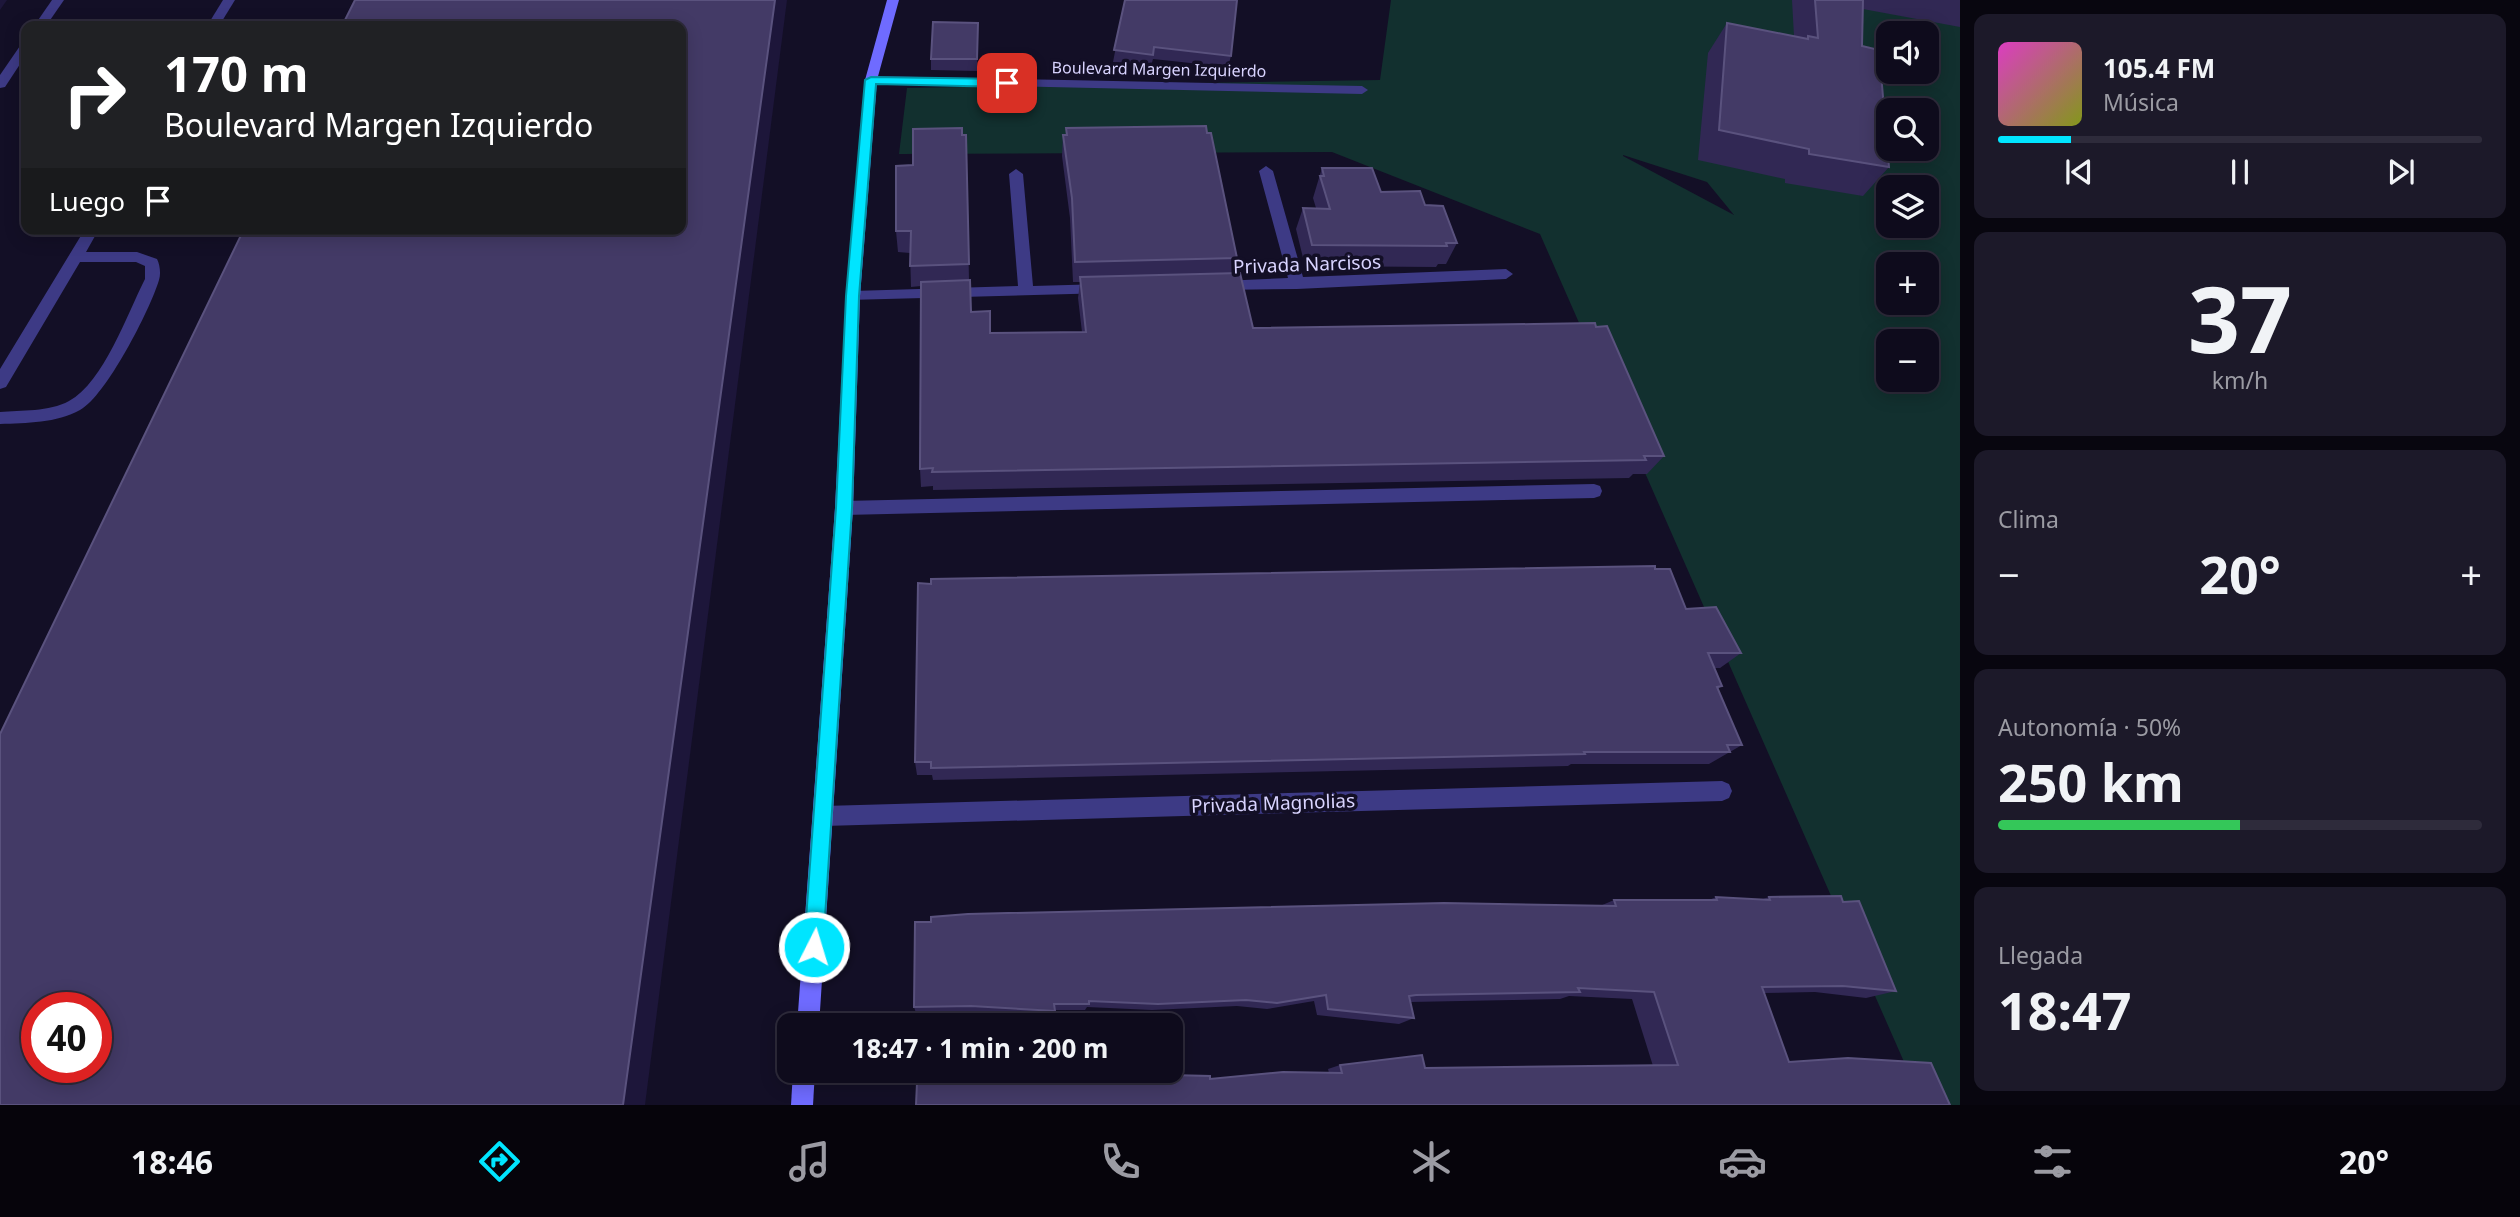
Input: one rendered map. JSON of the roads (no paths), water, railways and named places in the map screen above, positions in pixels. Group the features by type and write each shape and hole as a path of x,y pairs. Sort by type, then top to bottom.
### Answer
{"street":[{"path":"43,21 58,0"},
{"path":"216,21 229,0"},
{"path":"809,1013 844,508 853,296 871,80 893,0"},
{"path":"0,84 21,53"},
{"name":"Boulevard Margen Izquierdo","path":"871,80 1362,90"},
{"path":"1266,171 1297,284"},
{"path":"1016,174 1026,291"},
{"path":"0,383 89,235"},
{"path":"0,418 44,415 77,405 101,381 152,279 152,263 137,257 76,257"},
{"name":"Privada Narcisos","path":"1202,287 1506,274"},
{"path":"853,296 1121,289"},
{"path":"844,508 1594,491"},
{"name":"Privada Magnolias","path":"824,816 1722,791"},
{"path":"802,1105 803,1083"}]}
